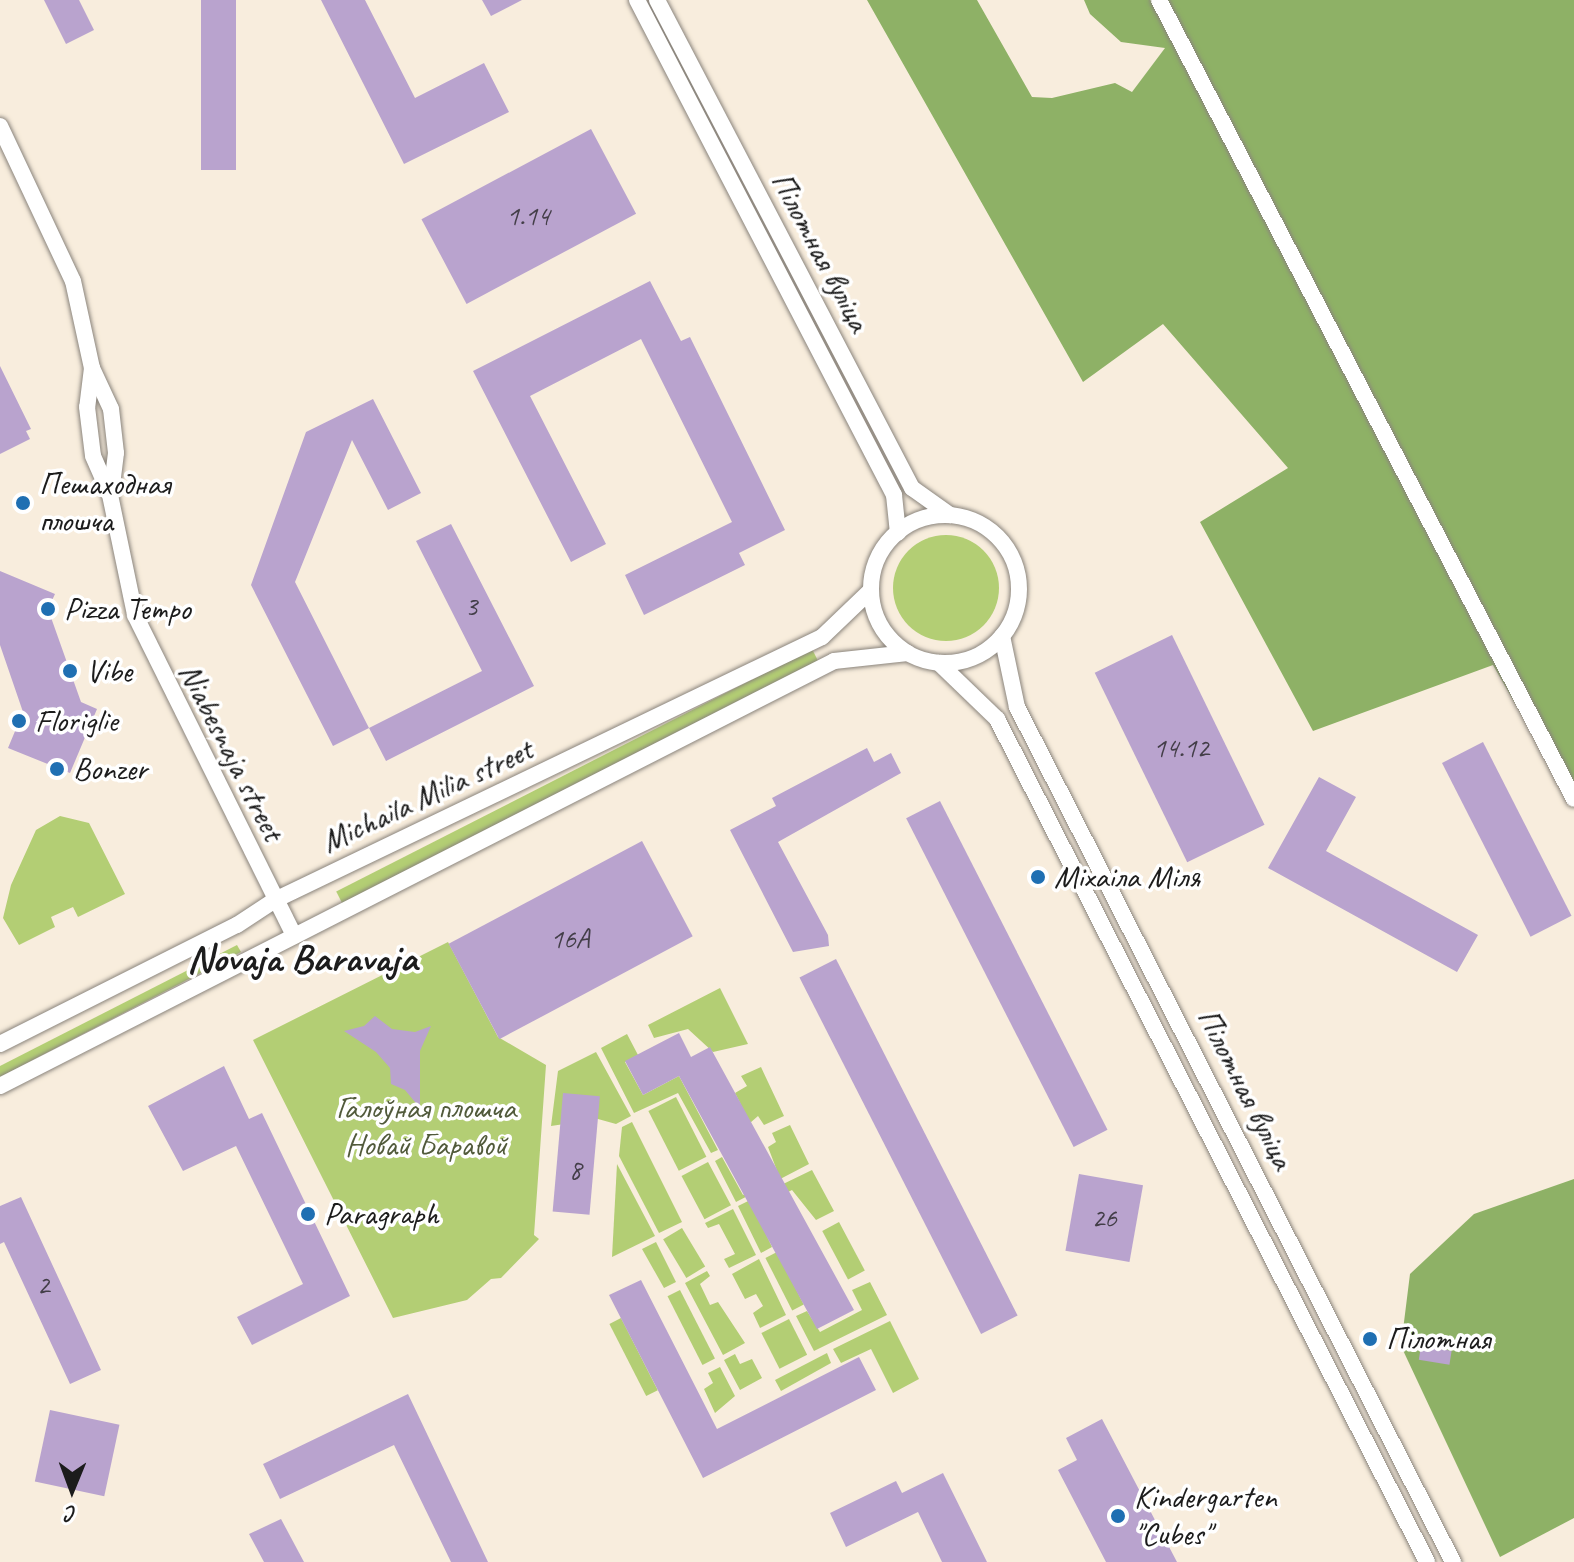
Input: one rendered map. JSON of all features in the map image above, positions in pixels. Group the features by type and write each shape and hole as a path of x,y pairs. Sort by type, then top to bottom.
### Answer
{"street":[{"name":"Пілотная вуліца","path":"637,0 894,495 898,533"},
{"name":"Пілотная вуліца","path":"657,0 912,488 950,515"},
{"path":"1159,0 1574,799"},
{"path":"653,32 670,24"},
{"name":"Niabesnaja street","path":"0,126 69,268 92,368 111,409 116,460 110,495"},
{"name":"Niabesnaja street","path":"92,368 89,429 93,456 110,495 125,582 148,649 294,936"},
{"path":"0,1086 834,661 908,653 939,663 963,661 1002,636 1019,594 1017,571 993,532 950,515 927,517 898,533 875,565 871,590 881,626 908,653"},
{"name":"Michaila Milia street","path":"0,1044 237,925 275,900 822,637 871,590"},
{"name":"Пілотная вуліца","path":"1002,636 1017,707 1453,1562"},
{"name":"Пілотная вуліца","path":"939,663 997,719 1426,1559"},
{"path":"1426,1559 1445,1546"}],"green space":[{"path":"867,0 977,0 1032,97 1052,98 1115,83 1132,92 1165,48 1121,42 1090,14 1084,0 1574,0 1574,807 1493,665 1313,731 1200,522 1288,468 1163,324 1083,382"},
{"path":"946,535 966,539 984,550 995,568 999,588 995,608 984,626 966,637 946,641 926,637 908,626 897,608 893,588 897,568 908,550 926,539"},
{"path":"812,649 819,663 343,906 336,891"},
{"path":"60,816 89,823 125,894 78,917 73,907 51,917 55,927 19,945 3,918 11,885 36,830"},
{"name":"Галоўная плошча Новай Баравой","path":"448,942 498,1037 546,1065 534,1235 539,1239 501,1278 491,1279 467,1300 393,1318 253,1040"},
{"path":"237,945 241,952 0,1077 0,1066"},
{"path":"720,988 748,1044 713,1052 688,1029 654,1038 648,1025"},
{"path":"627,1034 638,1055 625,1062 643,1095 679,1076 718,1150 711,1153 678,1093 634,1113 601,1048"},
{"path":"596,1052 631,1116 616,1124 598,1119 551,1126 558,1071"},
{"path":"761,1067 784,1116 764,1125 758,1116 750,1123 735,1093 747,1086 741,1076"},
{"path":"676,1097 706,1157 679,1171 648,1111"},
{"path":"632,1122 682,1222 659,1233 619,1156 622,1127"},
{"path":"790,1125 809,1164 736,1202 715,1161 722,1157 743,1195 779,1176 768,1147 776,1142 772,1133"},
{"path":"708,1162 731,1205 705,1219 682,1176"},
{"path":"617,1164 655,1236 612,1257"},
{"path":"812,1170 834,1211 816,1220 792,1190 754,1209 772,1247 761,1253 738,1206"},
{"path":"1574,1179 1574,1518 1500,1557 1401,1346 1410,1274 1474,1214"},
{"path":"733,1209 756,1255 729,1268 724,1259 735,1254 719,1224 708,1228 705,1223"},
{"path":"839,1222 865,1271 848,1279 822,1231"},
{"path":"682,1228 705,1267 686,1278 663,1239"},
{"path":"656,1242 676,1282 664,1288 642,1249"},
{"path":"777,1252 804,1305 792,1310 765,1258"},
{"path":"759,1259 786,1315 760,1328 753,1313 763,1306 756,1294 745,1299 732,1274"},
{"path":"707,1271 710,1276 700,1284 710,1305 718,1302 745,1343 723,1355 685,1283"},
{"path":"870,1282 887,1315 814,1351 796,1316 807,1311 820,1332 862,1310 852,1290"},
{"path":"680,1290 715,1359 702,1365 668,1296"},
{"path":"621,1318 658,1390 646,1396 609,1324"},
{"path":"789,1319 807,1355 780,1369 761,1333"},
{"path":"890,1321 919,1379 893,1393 871,1349 841,1363 833,1349"},
{"path":"827,1353 831,1363 781,1391 775,1380"},
{"path":"735,1354 740,1364 752,1359 762,1378 740,1390 724,1360"},
{"path":"720,1367 735,1396 715,1413 704,1389 713,1383 708,1373"}],"building":[{"path":"44,0 79,0 94,30 66,44"},
{"path":"201,0 236,0 236,170 201,170"},
{"path":"321,0 365,0 415,98 484,63 509,112 404,164"},
{"path":"482,0 522,0 491,16"},
{"path":"591,129 636,214 467,304 421,219"},
{"path":"650,281 681,341 690,337 785,530 739,553 745,565 644,615 625,575 732,522 641,339 530,396 606,544 571,562 473,371"},
{"path":"0,366 31,429 26,431 30,439 0,454"},
{"path":"373,399 421,493 388,510 352,440 295,582 369,728 333,746 251,585 306,432"},
{"path":"451,524 534,686 386,761 369,728 482,671 416,541"},
{"path":"0,571 55,594 48,609 81,702 97,709 70,773 8,748 23,712 0,645"},
{"path":"1172,635 1264,825 1187,862 1095,673"},
{"path":"1483,742 1572,916 1531,937 1442,763"},
{"path":"867,748 874,762 891,753 901,773 778,842 828,935 829,946 793,952 730,830 776,806 772,798"},
{"path":"1319,777 1356,797 1326,851 1478,935 1457,972 1268,868"},
{"path":"940,801 1108,1130 1074,1147 906,818"},
{"path":"642,841 693,936 499,1039 449,944"},
{"path":"836,959 1018,1315 981,1334 799,978"},
{"path":"375,1016 392,1029 415,1032 431,1026 420,1051 420,1108 405,1090 391,1084 390,1068 376,1052 344,1031 364,1026"},
{"path":"679,1033 691,1057 710,1047 854,1310 817,1329 679,1076 643,1095 625,1061"},
{"path":"224,1066 249,1119 262,1113 350,1296 252,1345 237,1317 303,1284 236,1146 183,1171 148,1106"},
{"path":"563,1093 600,1096 589,1215 553,1212"},
{"path":"1079,1174 1143,1185 1129,1262 1065,1251"},
{"path":"21,1197 101,1370 70,1384 4,1242 0,1244 0,1206"},
{"path":"641,1280 717,1429 859,1357 876,1390 703,1478 609,1295"},
{"path":"1421,1346 1452,1351 1449,1365 1419,1360"},
{"path":"408,1394 488,1562 451,1562 394,1445 280,1499 263,1464"},
{"path":"50,1410 119,1425 104,1496 35,1481"},
{"name":"Kindergarten \"Cubes\"","path":"1102,1419 1177,1562 1106,1562 1058,1470 1077,1460 1066,1438"},
{"path":"943,1473 987,1562 942,1562 918,1512 846,1547 830,1513 896,1481 902,1493"},
{"path":"281,1519 304,1562 264,1562 249,1534"}],"place":[{"name":"Пешаходная плошча","path":"23,503"},
{"name":"Pizza Tempo","path":"48,609"},
{"name":"Vibe","path":"70,671"},
{"name":"Floriglie","path":"19,721"},
{"name":"Bonzer","path":"57,769"},
{"name":"Міхаіла Міля","path":"1038,877"},
{"name":"Paragraph","path":"308,1214"},
{"name":"Пілотная","path":"1370,1339"},
{"name":"Kindergarten \"Cubes\"","path":"1118,1516"}],"district":[{"name":"Novaja Baravaja","path":"302,958"}]}
